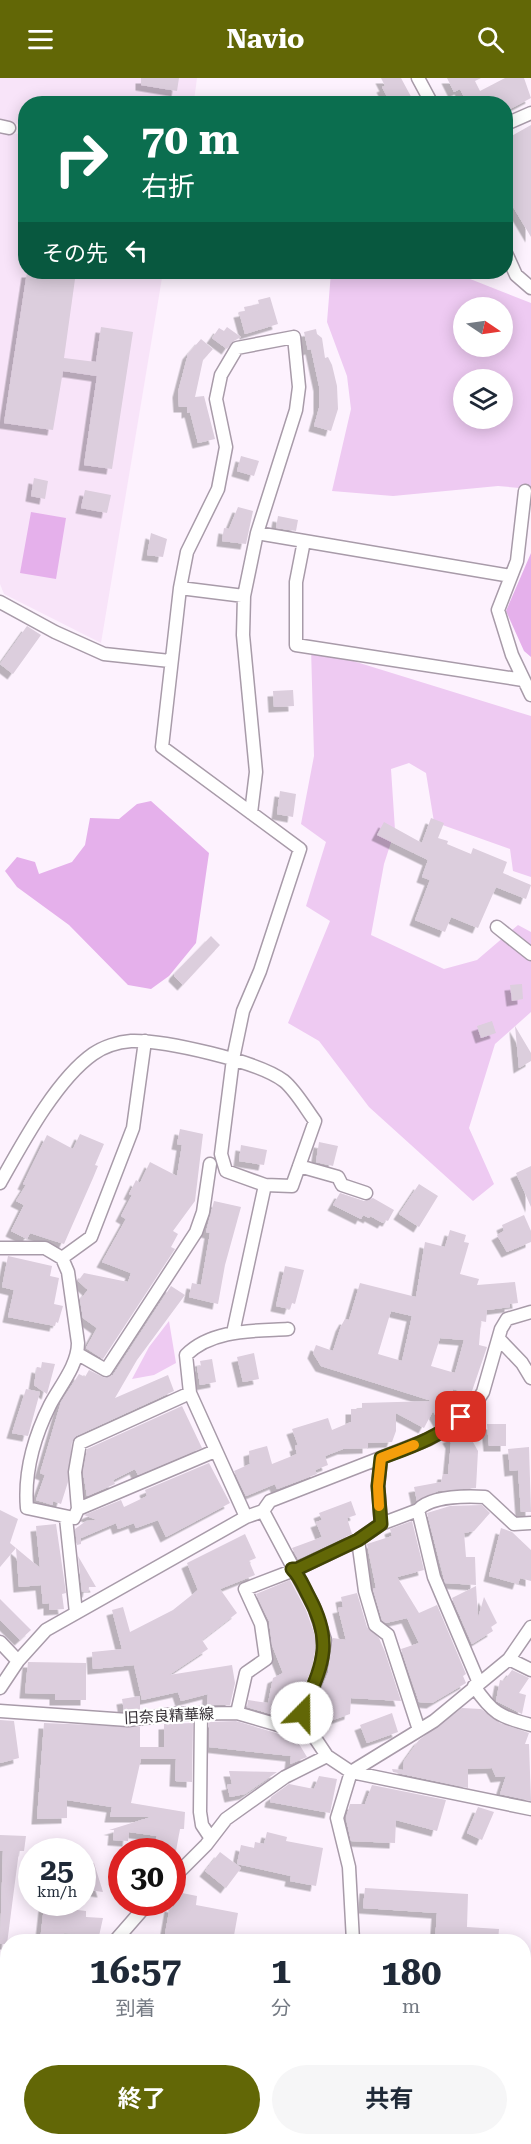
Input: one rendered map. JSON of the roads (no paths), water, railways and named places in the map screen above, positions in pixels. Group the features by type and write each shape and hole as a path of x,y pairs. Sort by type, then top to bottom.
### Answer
{"street":[{"path":"418,78 428,96"},
{"path":"513,121 531,113"},
{"path":"513,268 516,275 531,288"},
{"path":"0,1183 23,1143 71,1072 94,1054 112,1045 145,1041 233,1059 284,1082 315,1121 292,1186 265,1185 226,1171 220,1154 233,1059 243,1011 260,971 300,849 251,813 162,747 170,661 187,552 219,489 226,447 216,399 221,375 237,348 294,337 298,387 296,410 257,533 244,596 243,635 256,772 251,813"},
{"path":"525,491 517,561 498,610 512,655 531,695"},
{"path":"257,533 511,576"},
{"path":"303,541 296,582 296,645 524,680"},
{"path":"180,588 244,596"},
{"path":"0,602 55,632 104,654 170,661"},
{"path":"497,927 531,954"},
{"path":"62,1258 91,1237 133,1128 145,1041"},
{"path":"78,1354 106,1370 196,1232 203,1212 210,1164"},
{"path":"299,1166 338,1177 342,1185 366,1193"},
{"path":"233,1332 265,1185"},
{"path":"0,1248 45,1248 62,1258 68,1272 78,1354 49,1407 29,1459 27,1508 74,1518 78,1509 75,1472 80,1443 190,1393"},
{"path":"0,1688 18,1661 46,1630 246,1517 263,1510 270,1501 381,1458 447,1429 475,1404 483,1392 494,1351 500,1340 501,1329 507,1320 531,1312"},
{"path":"246,1517 190,1393 186,1355 196,1344 233,1332 288,1329"},
{"path":"500,1340 522,1363 531,1378"},
{"path":"78,1509 215,1451"},
{"path":"381,1458 378,1486 381,1524"},
{"path":"237,1713 246,1673 252,1666 266,1659 261,1624 245,1589 297,1569 358,1540 381,1524 435,1502 484,1497 514,1524 531,1523"},
{"path":"263,1510 314,1607 325,1640 320,1670 296,1729"},
{"path":"418,1510 434,1577 486,1704 502,1718 531,1725"},
{"path":"66,1518 76,1613"},
{"path":"358,1540 365,1590 375,1625 388,1635 419,1730"},
{"path":"353,1934 349,1867 337,1818 351,1772 419,1730 509,1659 531,1627"},
{"path":"0,1642 18,1661"},
{"path":"509,1659 531,1670"},
{"name":"旧奈良精華線","path":"0,1711 128,1720 201,1713 237,1713 314,1735 327,1756 351,1772 531,1809"},
{"path":"201,1713 200,1812 202,1825 210,1837"},
{"path":"186,1865 206,1845 226,1819 285,1777 327,1756"},
{"path":"121,1934 137,1916"}]}
